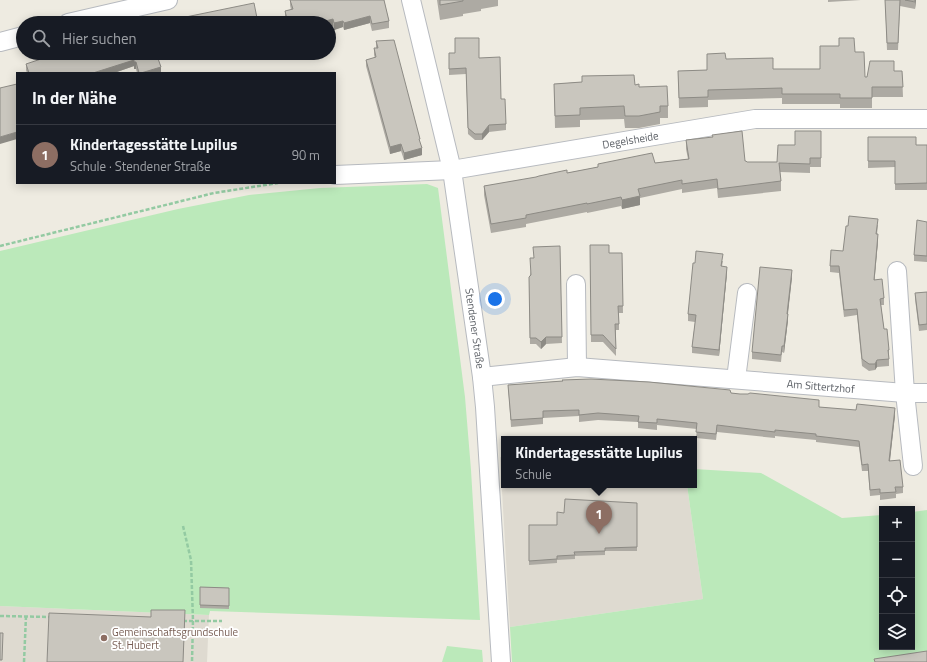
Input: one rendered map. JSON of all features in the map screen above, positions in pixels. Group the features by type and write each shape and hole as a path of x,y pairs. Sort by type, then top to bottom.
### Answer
{"street":[{"path":"98,16 168,0"},
{"name":"Stendener Straße","path":"411,0 452,170 482,377 501,662"},
{"path":"0,42 16,38"},
{"name":"Degelsheide","path":"336,175 452,170 754,119 927,119"},
{"path":"897,271 905,394 913,466"},
{"path":"576,284 577,367"},
{"path":"736,379 747,294"},
{"name":"Am Sittertzhof","path":"482,377 577,367 905,394 927,394"}],"path":[{"path":"0,246 214,193 272,184"},
{"path":"183,526 191,560 193,621 192,662"},
{"path":"0,616 57,617"},
{"path":"24,662 26,616"},
{"path":"181,620 222,621"}],"shaded area":[{"path":"502,488 687,488 703,599 510,627"},
{"name":"Gemeinschaftsgrundschule St. Hubert","path":"0,606 209,615 207,662 0,662"}],"green space":[{"path":"427,184 438,188 465,397 480,620 210,611 209,615 0,606 0,251 178,209 249,195 320,188"},
{"path":"697,469 761,473 842,518 879,515 879,650 915,650 915,512 927,510 927,662 512,662 510,627 703,599 687,488 697,488"},
{"path":"447,646 482,650 483,662 442,662"}],"building":[{"path":"290,0 384,0 389,21 372,24 370,16 344,23 343,21 336,23 336,16 286,16 285,11 293,9"},
{"path":"440,0 463,0 463,1 440,5"},
{"path":"885,0 900,0 898,43 887,43"},
{"path":"254,3 257,16 191,16"},
{"path":"455,38 479,38 479,58 500,57 501,99 505,99 506,124 489,125 482,134 475,134 468,128 466,68 449,69 449,53 455,53"},
{"path":"839,38 854,38 855,52 864,52 865,77 867,77 870,61 894,61 894,71 902,71 903,87 872,87 872,98 840,98 840,94 782,94 782,88 708,90 708,97 679,98 678,71 707,70 707,54 725,53 726,59 773,58 773,69 820,69 820,46 839,46"},
{"path":"394,40 422,148 404,153 401,144 390,147 366,60 376,57 374,48 378,48 376,41"},
{"path":"38,60 134,60 96,72 29,72 26,64"},
{"path":"134,60 158,60 161,67 144,72 139,72 136,62 134,62"},
{"path":"634,75 635,85 639,84 639,87 667,86 668,106 660,106 660,112 639,116 625,116 624,106 580,108 580,115 555,116 554,84 582,82 582,76"},
{"path":"16,84 16,132 0,137 0,88"},
{"path":"742,131 745,161 747,162 777,162 778,145 795,145 795,131 821,131 821,158 810,158 810,164 779,163 781,181 718,189 717,179 682,184 682,180 638,189 640,196 622,200 621,197 587,203 526,215 526,218 491,224 484,186 567,170 567,173 598,167 598,164 652,153 655,163 689,159 686,140 713,137 712,135"},
{"path":"868,137 916,137 916,145 927,145 927,183 895,184 895,161 868,161"},
{"path":"849,216 878,219 874,280 882,279 884,298 880,299 884,329 887,329 889,359 877,360 875,364 869,364 862,359 857,309 844,310 839,266 830,266 831,250 843,251 846,226 848,226"},
{"path":"917,220 927,222 927,256 914,255"},
{"path":"590,245 609,245 609,253 622,253 623,306 618,306 619,324 615,324 616,349 603,335 591,335"},
{"path":"560,246 562,337 546,337 541,342 536,338 530,338 530,258 534,258 533,247"},
{"path":"696,251 723,254 721,266 727,267 719,350 692,347 696,315 688,314 693,263 695,263"},
{"path":"760,267 792,270 784,346 782,346 781,355 752,352"},
{"path":"927,292 927,324 919,325 915,293"},
{"path":"591,379 649,382 730,390 731,393 740,394 750,393 819,400 819,407 856,410 857,404 895,408 889,461 900,460 903,487 895,487 896,492 880,493 880,489 870,490 868,464 862,465 859,441 816,436 816,434 775,430 775,432 717,425 716,434 696,432 697,423 657,419 657,423 638,422 639,416 598,413 579,415 579,410 543,411 543,418 511,420 508,385"},
{"path":"565,499 637,503 637,547 605,548 605,551 574,552 575,555 557,556 557,559 529,561 529,525 557,525 557,512 564,513"},
{"path":"200,587 229,588 229,606 200,605"},
{"name":"Gemeinschaftsgrundschule St. Hubert","path":"151,610 185,610 183,662 47,662 49,613 151,617"},
{"path":"0,633 3,633 2,660 0,660"},
{"path":"927,651 927,662 875,662 874,659"}],"place":[{"name":"Kindertagesstätte Lupilus","path":"599,534"},
{"name":"Gemeinschaftsgrundschule St. Hubert","path":"104,638"}]}
